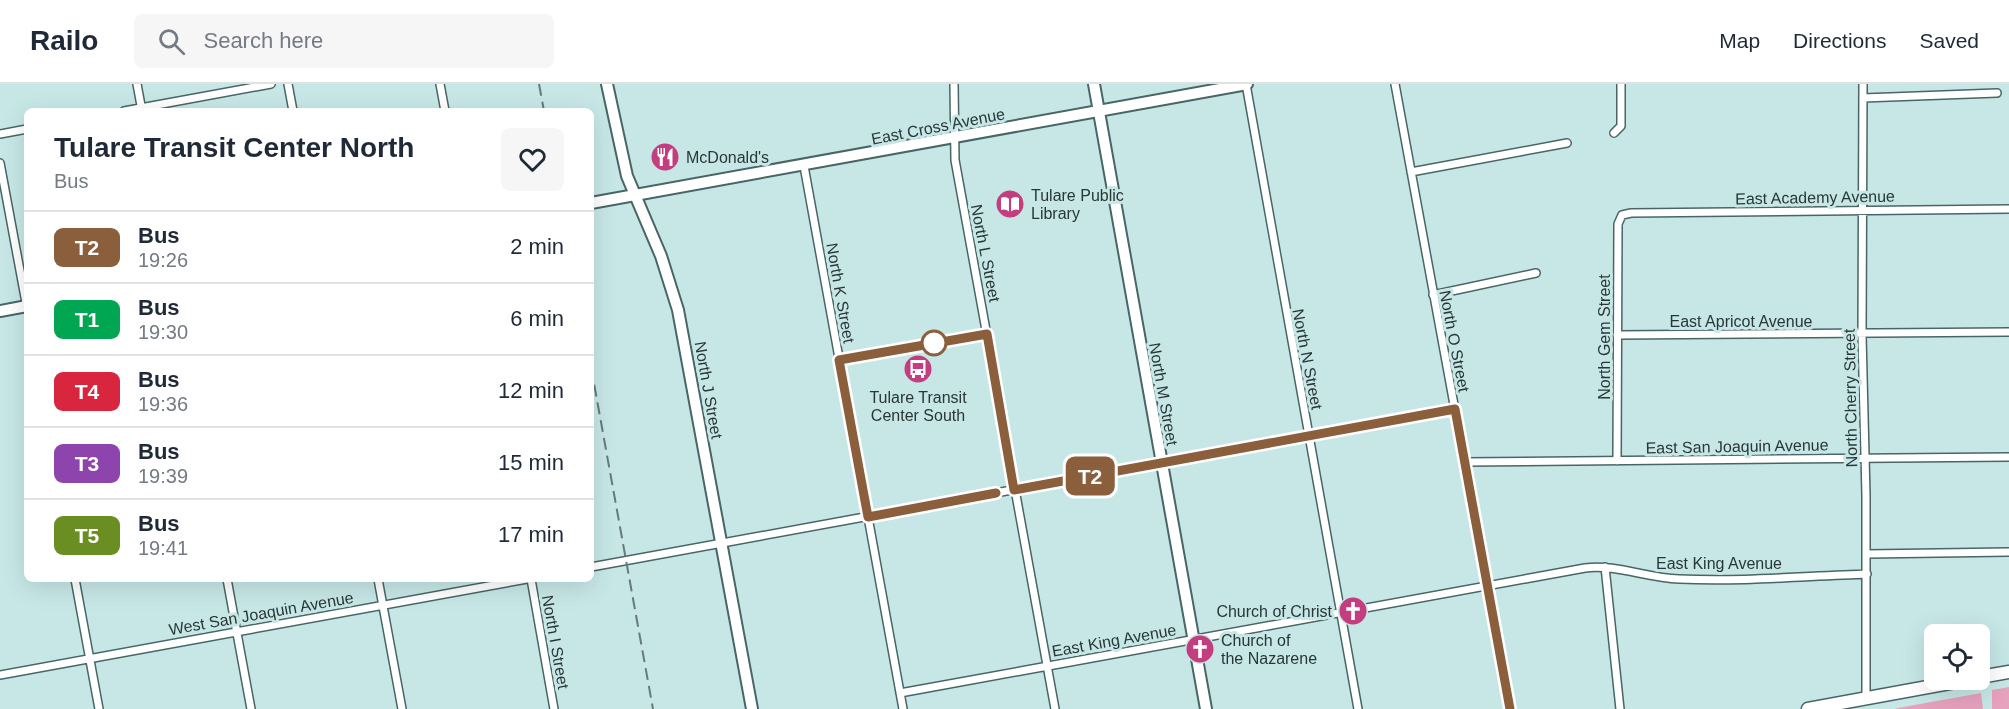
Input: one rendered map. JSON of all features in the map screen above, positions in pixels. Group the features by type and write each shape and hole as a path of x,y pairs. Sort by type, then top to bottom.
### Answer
{"main road":[{"path":"1990,675 2009,672"},
{"path":"1808,709 1924,688"}],"street":[{"path":"137,84 141,108"},
{"path":"146,108 271,84"},
{"path":"288,84 292,108"},
{"path":"440,84 444,108"},
{"name":"North J Street","path":"607,84 622,156 633,195 661,255 678,310 752,709"},
{"name":"North L Street","path":"954,84 954,160 1055,709"},
{"name":"North M Street","path":"1094,84 1206,709"},
{"name":"East Cross Avenue","path":"594,202 1246,84"},
{"name":"North N Street","path":"1246,84 1358,709"},
{"name":"North O Street","path":"1395,84 1510,709"},
{"path":"1614,133 1621,126 1621,84"},
{"name":"North Cherry Street","path":"1863,84 1862,334 1867,554 1866,698"},
{"path":"1863,98 1997,93"},
{"path":"0,134 24,130"},
{"path":"1411,172 1567,143"},
{"path":"0,163 24,291"},
{"name":"North K Street","path":"804,166 903,709"},
{"name":"East Academy Avenue","path":"1622,215 1631,213 2009,209"},
{"name":"North Gem Street","path":"1617,461 1618,224 1622,215"},
{"path":"1433,295 1536,273"},
{"path":"0,311 24,307"},
{"name":"East Apricot Avenue","path":"1617,336 2009,332"},
{"path":"594,566 1455,409"},
{"name":"East San Joaquin Avenue","path":"1464,462 2009,457"},
{"path":"1867,554 2009,552"},
{"path":"1605,567 1620,709"},
{"name":"East King Avenue","path":"900,693 1585,568 1605,567 1648,576 1680,579 1867,574"},
{"path":"76,582 99,709"},
{"path":"228,582 251,709"},
{"path":"379,582 402,709"},
{"name":"West San Joaquin Avenue","path":"0,675 511,582"},
{"name":"North I Street","path":"530,582 554,709"}],"shaded area":[{"path":"2009,687 2009,709 1992,709 1992,690"},
{"path":"1981,693 1983,709 1895,709 1898,708"}],"railway":[{"path":"539,84 543,108"},
{"path":"594,384 653,709"}],"bus line":[{"name":"T2","path":"996,493 868,517 839,360 987,334 1014,490 1455,409 1510,709"}],"place":[{"name":"McDonald's","path":"665,157"},
{"name":"Tulare Public Library","path":"1010,204"},
{"name":"Tulare Transit Center South","path":"918,369"},
{"name":"Church of Christ","path":"1353,611"},
{"name":"Church of the Nazarene","path":"1200,649"}]}
